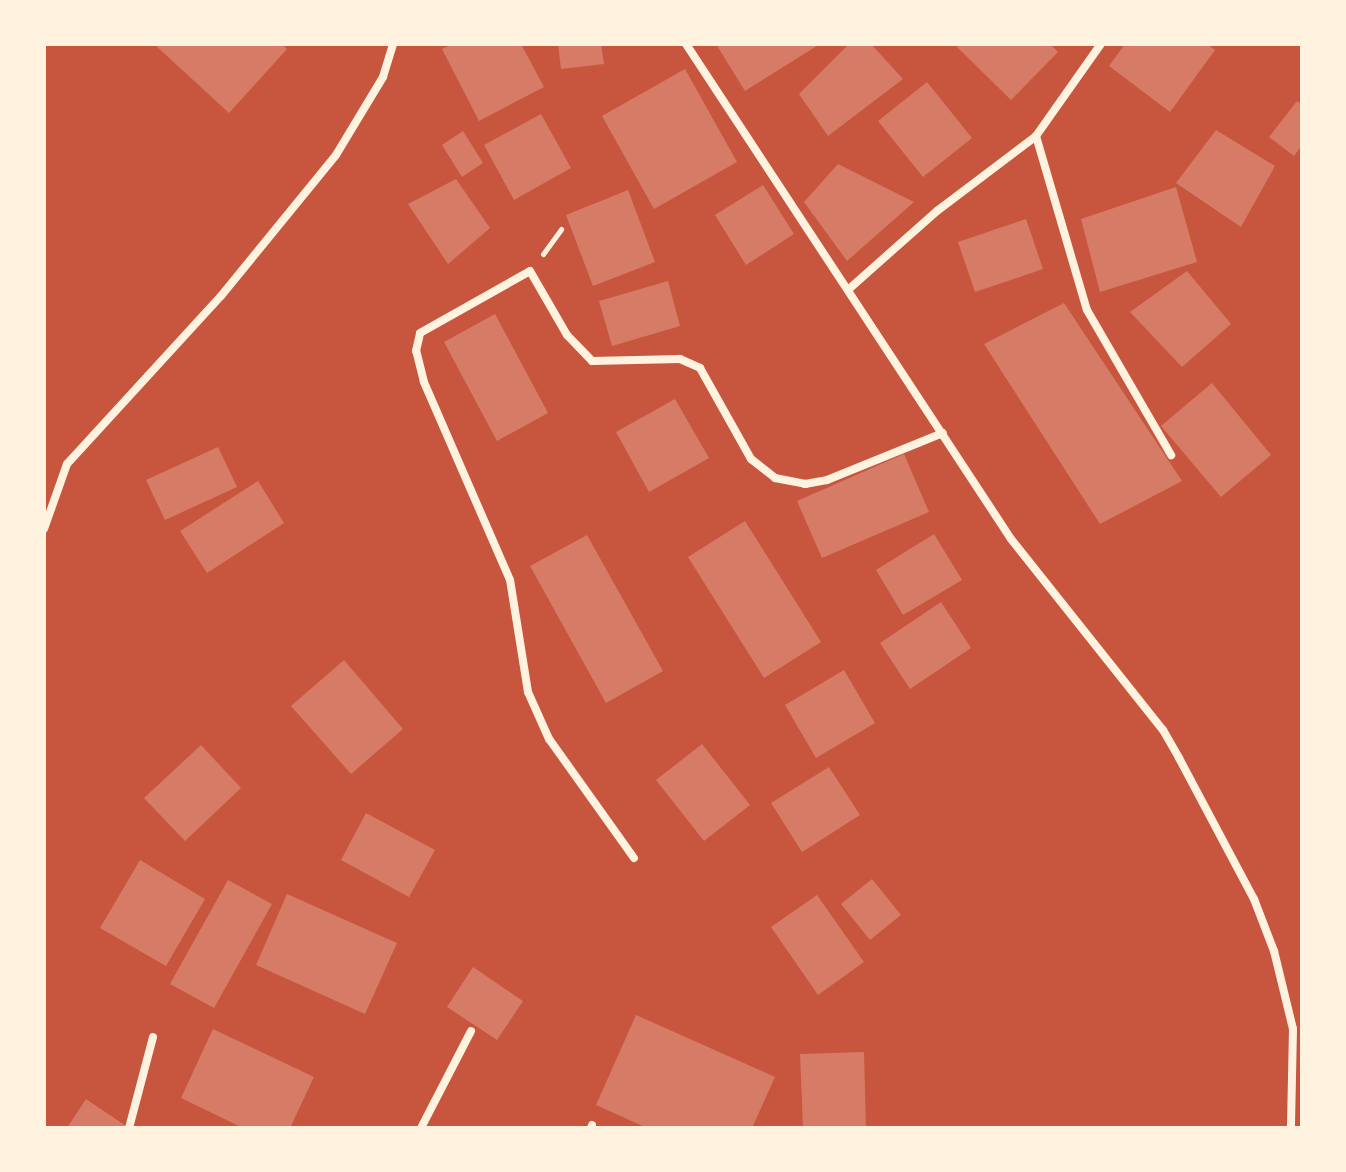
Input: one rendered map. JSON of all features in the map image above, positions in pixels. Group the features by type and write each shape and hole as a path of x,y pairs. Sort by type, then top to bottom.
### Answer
{"street":[{"path":"44,529 67,464 221,296 336,155 377,91 393,44"},
{"path":"686,44 1051,594 1163,730 1254,899 1293,1029 1291,1128"},
{"path":"849,289 937,211 1036,136 1101,44"},
{"path":"1036,136 1087,310 1171,455"},
{"path":"634,858 549,739 528,692 510,580 435,411 416,351 420,333 431,323 530,271 567,335 592,361 680,359 700,368 751,459 775,478 805,484 827,480 943,433"},
{"path":"421,1128 471,1031"},
{"path":"129,1128 153,1037"}],"path":[{"path":"530,271 561,229"}],"building":[{"path":"154,44 282,44 287,49 229,113"},
{"path":"452,44 521,44 544,87 479,121 442,49"},
{"path":"558,44 601,44 604,64 561,69"},
{"path":"716,44 820,44 745,91"},
{"path":"849,44 871,44 903,79 828,136 799,94"},
{"path":"960,44 1050,44 1058,52 1011,100 957,47"},
{"path":"1125,44 1207,44 1215,50 1170,112 1109,66"},
{"path":"685,69 737,162 654,209 602,116"},
{"path":"927,82 972,138 923,177 878,121"},
{"path":"1297,101 1302,105 1302,145 1294,156 1269,137"},
{"path":"541,114 571,168 514,200 484,145"},
{"path":"1216,130 1275,166 1241,227 1176,183"},
{"path":"463,131 483,163 462,177 442,145"},
{"path":"838,164 914,202 847,261 804,202"},
{"path":"456,179 490,228 448,264 408,204"},
{"path":"763,185 794,234 746,265 715,215"},
{"path":"1176,187 1197,262 1100,292 1081,219"},
{"path":"628,190 655,262 593,286 566,215"},
{"path":"1026,219 1043,269 975,292 958,242"},
{"path":"1187,271 1231,324 1182,367 1130,312"},
{"path":"668,281 680,326 612,346 599,301"},
{"path":"1064,303 1182,481 1100,524 984,344"},
{"path":"495,314 548,413 497,441 444,342"},
{"path":"1212,383 1271,455 1221,497 1161,426"},
{"path":"675,399 709,458 649,492 616,432"},
{"path":"218,447 237,487 165,520 146,480"},
{"path":"904,454 929,512 822,558 797,501"},
{"path":"258,481 284,523 207,573 180,531"},
{"path":"745,521 821,642 764,678 688,557"},
{"path":"934,534 962,580 903,615 876,570"},
{"path":"587,535 663,671 606,703 530,566"},
{"path":"941,602 971,648 910,689 880,643"},
{"path":"344,660 403,729 351,774 291,706"},
{"path":"844,670 875,723 816,758 785,705"},
{"path":"702,744 750,805 704,841 656,780"},
{"path":"201,745 241,788 185,841 144,798"},
{"path":"829,767 860,815 802,852 771,803"},
{"path":"366,813 435,850 409,897 341,860"},
{"path":"140,860 205,899 166,966 100,928"},
{"path":"872,879 901,915 870,940 841,904"},
{"path":"228,880 272,904 214,1008 170,984"},
{"path":"287,894 397,943 365,1014 256,965"},
{"path":"817,895 864,962 818,995 771,927"},
{"path":"473,967 523,1001 497,1040 447,1007"},
{"path":"636,1015 775,1077 752,1128 647,1128 596,1105"},
{"path":"213,1029 314,1077 290,1128 243,1128 181,1098"},
{"path":"864,1052 866,1128 803,1128 800,1054"},
{"path":"86,1099 129,1128 67,1128"}]}
